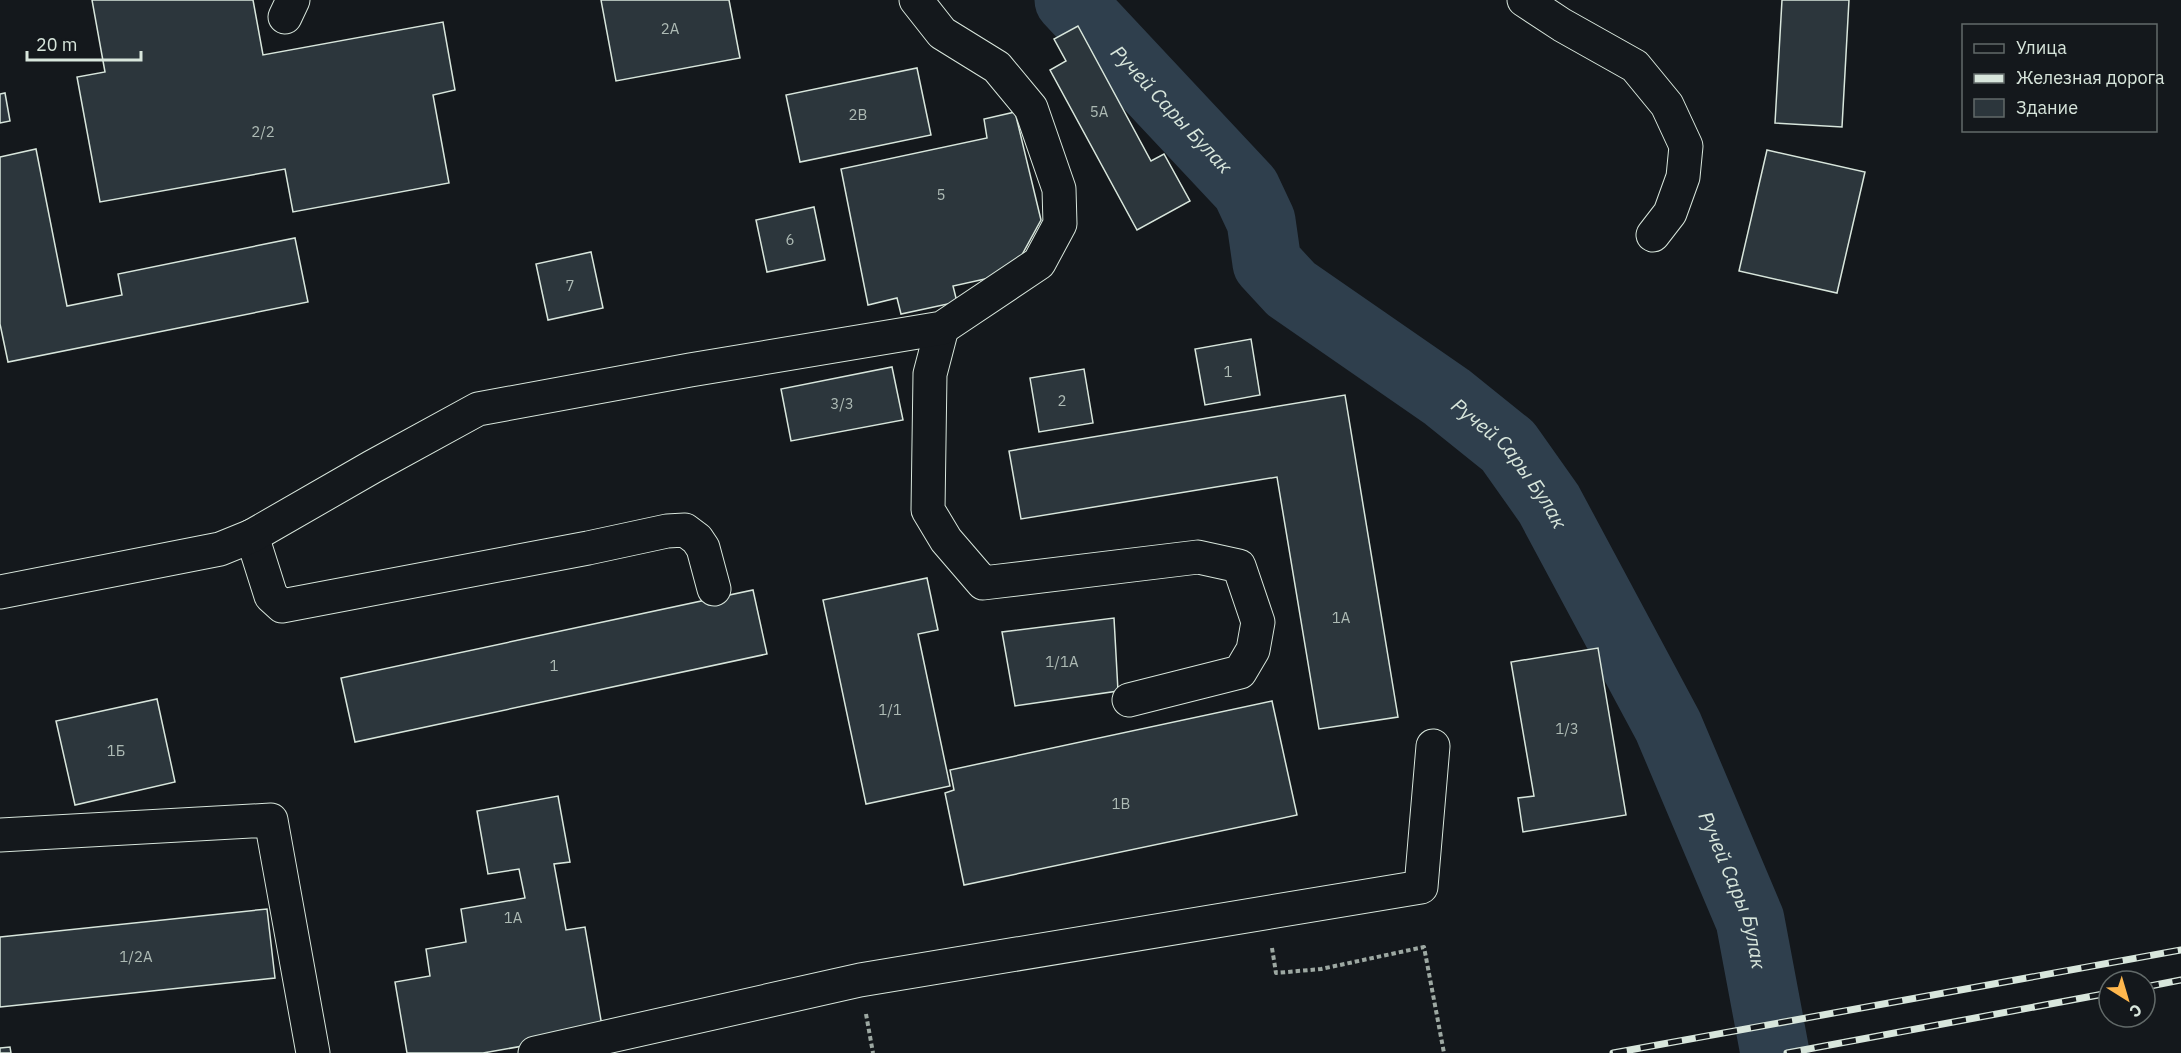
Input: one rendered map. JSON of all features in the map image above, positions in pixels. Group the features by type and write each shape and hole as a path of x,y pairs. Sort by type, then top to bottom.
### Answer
{"lane":[{"path":"0,592 220,549 252,536 478,409 690,370 942,328 1039,263 1060,224 1059,189 1031,108 997,67 942,33 916,0"},
{"path":"1524,0 1635,66 1667,105 1686,146 1683,177 1670,213 1653,235"},
{"path":"942,328 930,374 928,510 946,540 983,584 1198,557 1239,566 1258,622 1253,650 1240,672 1129,700"},
{"path":"252,536 271,596 282,606 667,531 685,530 697,539 703,548 714,589"},
{"path":"535,1053 860,980 1421,887 1433,746"},
{"path":"0,836 271,820 314,1053"}],"path":[{"path":"1266,913 1276,973 1321,969 1424,947 1444,1053"}],"building":[{"path":"92,0 253,0 263,55 443,22 455,90 433,95 449,183 293,212 285,169 100,202 77,77 105,72"},
{"path":"601,0 729,0 740,58 616,81"},
{"path":"1782,0 1849,0 1842,127 1775,123"},
{"path":"1078,26 1151,161 1164,154 1190,201 1137,230 1050,70 1066,61 1054,39"},
{"path":"917,68 931,135 800,162 786,95"},
{"path":"5,93 10,121 0,123 0,94"},
{"path":"1015,112 1041,220 1012,273 953,286 957,302 901,314 897,298 868,305 841,169 987,138 984,119"},
{"path":"36,149 67,306 122,295 118,274 295,238 308,302 8,362 0,324 0,157"},
{"path":"1767,150 1865,172 1837,293 1739,271"},
{"path":"814,207 825,260 767,272 756,220"},
{"path":"591,252 603,308 548,320 536,264"},
{"path":"1251,339 1260,395 1205,405 1195,349"},
{"path":"892,367 903,420 791,441 781,389"},
{"path":"1084,369 1093,423 1039,432 1030,378"},
{"path":"1345,395 1398,717 1319,729 1277,477 1021,519 1009,451"},
{"path":"927,578 938,630 918,634 950,786 866,804 823,600"},
{"path":"753,590 767,654 355,742 341,678"},
{"path":"1114,618 1118,691 1015,706 1002,632"},
{"path":"1598,648 1626,815 1523,832 1518,798 1534,796 1511,662"},
{"path":"157,699 175,782 75,805 56,721"},
{"path":"1272,701 1297,815 964,885 945,793 954,790 950,770"},
{"path":"558,796 570,862 554,864 566,930 585,927 603,1032 483,1053 407,1053 395,982 430,976 426,949 466,942 461,909 525,898 519,869 488,874 477,811"},
{"path":"267,909 275,978 0,1007 0,937"},
{"path":"10,1047 11,1053 0,1053 0,1048"}],"waterway":[{"name":"Ручей Сары Булак","path":"1069,0 1246,189 1261,221 1267,263 1291,289 1447,397 1508,446 1549,504 1668,726 1750,920 1775,1053"}],"railway":[{"path":"1613,1053 2181,950"},
{"path":"2157,985 2181,980"},
{"path":"1787,1053 2097,995"}]}
